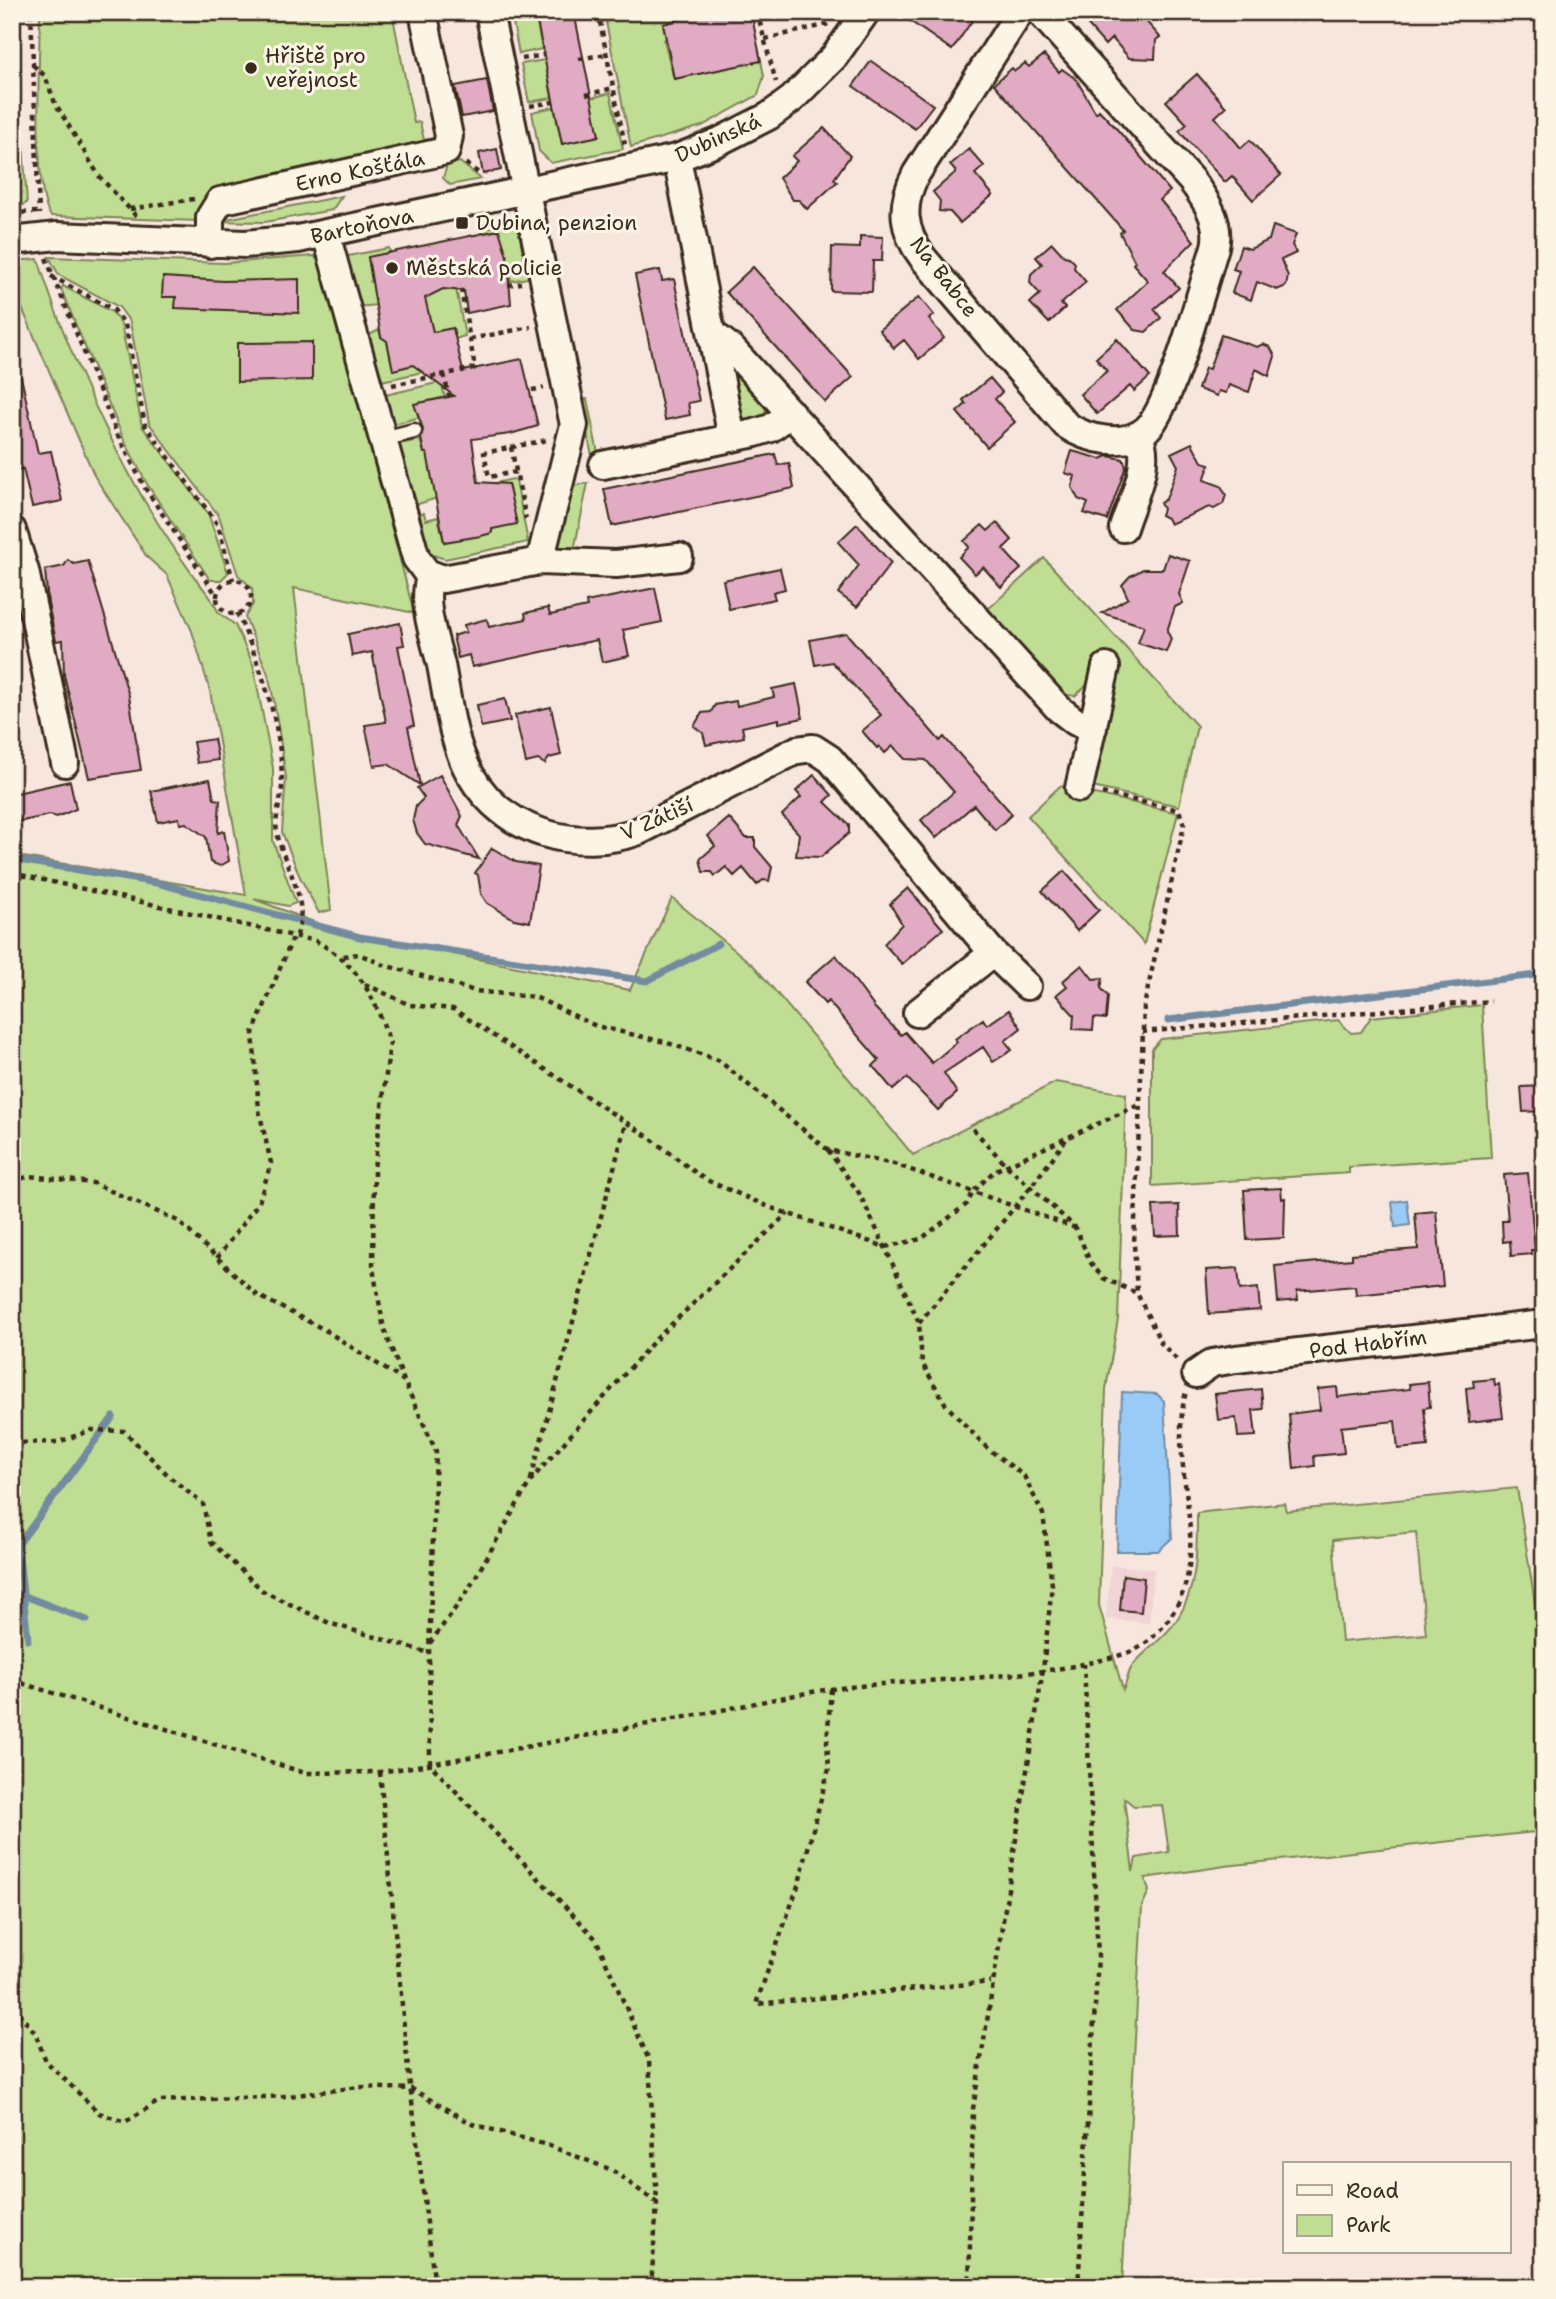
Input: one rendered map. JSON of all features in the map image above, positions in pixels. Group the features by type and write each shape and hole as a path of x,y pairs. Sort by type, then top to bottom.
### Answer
{"street":[{"name":"Erno Košťála","path":"220,201 440,154 449,147 423,12"},
{"path":"488,12 527,190 574,431 540,561"},
{"name":"Dubinská","path":"527,190 677,158 745,130 792,99 834,57 866,12"},
{"name":"Na Babce","path":"1020,12 916,174 905,203 907,228 923,258 1066,425 1089,437 1128,439 1139,435"},
{"path":"1040,12 1191,180 1216,225 1215,247 1164,402 1148,428 1139,435 1144,447 1143,464 1123,528"},
{"path":"677,158 732,438"},
{"name":"Bartoňova","path":"12,241 57,236 210,244 271,242 326,234 527,190"},
{"path":"210,244 210,217 220,201"},
{"path":"326,234 416,558 430,575 452,578 540,561 616,564 678,557"},
{"path":"712,337 725,342 1059,709 1076,722 1093,728"},
{"path":"603,465 771,428 791,413"},
{"path":"12,530 19,572 65,763"},
{"name":"V Zátiší","path":"430,575 427,591 431,618 461,754 479,787 509,816 533,829 559,837 598,841 617,839 639,831 797,750 813,748 830,759 993,953 1027,986"},
{"path":"1079,788 1106,667"},
{"path":"917,1013 993,953"},
{"name":"Pod Habřím","path":"1196,1374 1212,1363 1236,1359 1544,1324"}],"lane":[{"path":"383,439 414,431"}],"path":[{"path":"12,213 39,212 31,12"},
{"path":"598,12 625,142"},
{"path":"757,12 777,86 785,80"},
{"path":"765,38 837,22 831,30"},
{"path":"579,59 606,54"},
{"path":"518,60 544,55"},
{"path":"33,65 45,76 55,103 99,176 141,222"},
{"path":"586,95 613,88"},
{"path":"528,106 553,102"},
{"path":"129,209 211,195 220,201"},
{"path":"44,252 51,276 117,434 145,488 217,596 223,610 237,613 247,608 250,592 243,583 233,580 220,587 217,596"},
{"path":"51,276 114,310 125,324 145,425 214,518 233,580"},
{"path":"391,385 475,368 460,284"},
{"path":"470,340 554,323"},
{"path":"444,374 449,397"},
{"path":"516,472 489,477 484,453 558,438"},
{"path":"511,447 526,523"},
{"path":"217,1258 259,1202 271,1163 260,1110 253,1033 297,933 302,906 276,831 282,784 264,679 237,613"},
{"path":"12,1680 305,1773 380,1772 831,1689 1043,1670 1084,1664 1141,1647 1163,1626 1184,1590 1190,1551 1183,1414 1187,1390 1196,1374 1161,1343 1137,1293 1134,1244 1144,1006 1184,831 1178,810 1079,788"},
{"path":"12,873 297,933 342,956 364,984 390,1043 374,1169 373,1268 384,1329 436,1451 429,1653 430,1764 596,1939 649,2060 657,2203 651,2287"},
{"path":"342,956 359,954 384,965 475,991 535,997 596,1027 665,1042 718,1060 828,1150 859,1193 919,1323 922,1363 946,1405 987,1448 1024,1476 1043,1514 1052,1585 1043,1670 973,2109 969,2287"},
{"path":"364,984 410,1005 453,1009 626,1122 704,1179 788,1213 885,1247 921,1240 967,1204 973,1192 993,1171 1141,1104"},
{"path":"1142,1032 1491,1001"},
{"path":"531,1480 626,1122"},
{"path":"972,1129 1006,1165 1076,1228 1090,1262 1102,1278 1137,1293"},
{"path":"919,1323 973,1254 1016,1209 1068,1137"},
{"path":"828,1150 894,1164 1076,1228"},
{"path":"12,1182 29,1176 93,1183 178,1221 257,1295 325,1330 404,1381"},
{"path":"430,1644 450,1619 531,1480 653,1342 788,1213"},
{"path":"12,1443 58,1441 92,1430 124,1431 171,1478 202,1504 211,1542 263,1591 329,1623 429,1653"},
{"path":"1078,2287 1098,1956 1084,1664"},
{"path":"831,1689 827,1742 830,1768 799,1883 756,2004 992,1982"},
{"path":"380,1772 435,2287"},
{"path":"12,2005 35,2033 46,2061 99,2113 125,2122 159,2101 289,2096 359,2087 412,2089 472,2124 547,2145 612,2170 657,2203"}],"shaded area":[{"path":"1111,1565 1154,1569 1149,1623 1106,1619"}],"green space":[{"path":"12,12 18,12 19,86 27,203 15,209"},
{"name":"Hřiště pro veřejnost","path":"40,12 392,12 414,123 420,122 424,140 437,137 437,141 200,221 51,216 45,203 39,151"},
{"path":"511,12 535,12 542,49 519,54"},
{"path":"604,12 686,12 688,19 664,40 674,79 761,61 764,76 758,95 702,126 631,147"},
{"path":"545,60 552,98 529,102 521,64"},
{"path":"610,93 623,149 551,163 539,151 532,112 554,107 562,144 599,136 591,98"},
{"path":"460,162 481,179 450,185 443,178 447,165"},
{"path":"342,196 332,210 265,222 213,221 223,205 227,219"},
{"path":"521,221 533,277 511,281 499,230 482,233 481,229"},
{"path":"389,248 390,253 368,258 376,280 371,282 374,283 377,305 358,307 343,257"},
{"path":"314,256 323,266 414,613 294,588 331,910 319,913 300,877 282,832 286,777 268,674 245,617 253,604 252,588 238,575 219,516 149,423 130,322 119,307 59,275 49,257 224,263"},
{"path":"38,259 69,346 109,436 132,479 183,561 219,613 235,625 253,664 273,768 273,841 296,903 288,906 254,899 335,930 630,990 672,898 754,966 913,1155 1056,1082 1126,1094 1118,1319 1106,1389 1099,1605 1123,1690 1133,1665 1168,1631 1185,1606 1195,1567 1197,1513 1284,1503 1286,1511 1517,1488 1544,1661 1544,1831 1225,1866 1145,1878 1149,1891 1142,1906 1122,2287 12,2287 12,855 246,895 210,691 192,631 167,575 147,557 95,477 12,285 12,261","holes":["1416,1532 1426,1634 1342,1642 1333,1540","1124,1798 1134,1806 1162,1805 1169,1852 1136,1858 1133,1872"]},
{"path":"455,283 465,336 455,339 426,334 421,296"},
{"path":"63,286 112,312 121,324 142,426 208,513 228,573 221,580 210,580 147,484 124,440 61,289"},
{"path":"379,330 381,337 387,341 392,365 397,369 413,365 420,370 455,365 377,382 365,337"},
{"path":"724,356 767,405 763,420 740,423"},
{"path":"441,382 445,397 415,404 421,417 389,425 381,396"},
{"path":"587,399 602,473 596,474 580,401"},
{"path":"420,440 424,453 428,453 437,498 412,506 398,444"},
{"path":"513,479 516,481 528,542 445,559 427,553 415,515 424,513 426,520 438,517 444,542 467,534 469,539 469,536 492,533 492,529 516,523 508,484 496,486 495,483"},
{"path":"588,483 574,550 552,546 568,487"},
{"path":"1044,558 1197,726 1179,806 1092,787 1120,665 1093,659 1087,685 1075,696 1062,694 986,611"},
{"path":"1060,786 1178,813 1144,944 1028,816"},
{"path":"1482,1005 1491,1158 1349,1167 1349,1173 1152,1186 1152,1049 1161,1039 1338,1020 1351,1033 1361,1032 1371,1017"}],"water":[{"path":"1407,1200 1410,1225 1395,1227 1392,1202"},
{"path":"1122,1392 1157,1394 1164,1401 1172,1538 1158,1551 1117,1551"}],"building":[{"path":"535,12 574,12 599,136 562,144"},
{"path":"709,12 751,12 761,61 674,79 663,24"},
{"path":"897,12 978,12 952,50"},
{"path":"1076,12 1138,12 1160,37 1156,40 1155,59 1129,58 1112,38 1105,45"},
{"path":"1044,55 1059,72 1062,69 1076,79 1096,113 1099,110 1170,191 1160,200 1194,241 1164,271 1179,288 1154,309 1161,318 1146,332 1135,330 1117,310 1148,281 1133,264 1135,262 1120,233 1123,230 994,84 1012,68 1015,71 1025,63 1029,67"},
{"path":"871,61 933,105 915,129 853,86"},
{"path":"1197,74 1226,107 1215,117 1241,148 1250,140 1281,175 1253,200 1232,176 1225,182 1179,131 1187,124 1166,101"},
{"path":"487,80 493,111 462,117 455,86"},
{"path":"824,128 850,156 834,179 837,182 807,209 799,200 793,200 779,178 797,161 792,156"},
{"path":"497,149 501,170 483,174 479,153"},
{"path":"969,149 984,166 975,174 993,195 960,223 950,212 939,211 940,201 933,192 956,172 950,165"},
{"path":"1273,226 1296,234 1292,245 1296,253 1281,260 1288,276 1286,286 1277,290 1257,282 1251,300 1232,293 1239,271 1233,269 1241,246 1250,249 1269,240"},
{"path":"499,230 507,256 511,304 467,313 464,291 443,289 425,298 433,332 453,328 463,371 522,359 538,426 510,434 472,439 478,482 508,484 517,524 492,529 492,533 481,536 444,542 427,453 424,453 421,438 423,429 414,404 454,396 413,365 393,370 387,341 381,337 368,257"},
{"path":"860,236 883,237 882,261 873,261 872,292 831,291 832,247 860,248"},
{"path":"1052,243 1075,263 1074,268 1086,282 1061,304 1065,308 1049,323 1030,303 1040,294 1030,283 1031,274 1042,264 1036,257"},
{"path":"753,267 853,377 825,402 726,292"},
{"path":"660,270 662,281 674,279 699,401 688,403 690,415 665,420 635,275"},
{"path":"163,277 223,281 299,279 299,313 175,308 176,297 162,297"},
{"path":"919,297 934,315 929,319 944,338 919,359 904,340 894,348 879,330"},
{"path":"1221,335 1257,347 1263,344 1270,347 1275,356 1269,376 1256,369 1249,392 1229,385 1226,393 1219,391 1217,396 1198,389 1205,368 1209,369"},
{"path":"1117,339 1150,377 1134,391 1130,386 1097,414 1080,394 1107,371 1096,358"},
{"path":"312,342 312,380 237,382 237,343"},
{"path":"21,377 38,453 51,451 62,501 32,507 23,469 12,471 12,378"},
{"path":"990,378 1002,392 995,399 1015,422 987,447 957,412 966,404 963,400"},
{"path":"1192,443 1202,462 1210,464 1204,480 1221,486 1226,495 1223,504 1214,509 1209,507 1170,524 1167,518 1161,515 1163,509 1160,503 1166,499 1178,466 1171,453"},
{"path":"1072,451 1101,459 1108,456 1123,459 1126,466 1107,520 1084,513 1088,503 1078,499 1072,487 1075,476 1065,473"},
{"path":"775,454 778,465 789,463 794,488 612,526 604,489"},
{"path":"997,523 1012,540 1003,549 1021,569 1001,587 983,567 975,574 959,557 969,547 964,541 982,525 988,531"},
{"path":"857,524 891,563 857,607 838,593 859,565 838,542"},
{"path":"1168,554 1190,561 1179,594 1183,603 1175,607 1167,631 1171,639 1166,652 1138,643 1144,626 1102,613 1128,598 1122,585 1130,576 1143,569 1163,569"},
{"path":"68,560 74,564 88,561 129,696 141,770 89,778 64,675 63,640 56,641 48,604 45,570 64,566"},
{"path":"780,568 785,589 773,592 775,599 729,609 723,580"},
{"path":"655,588 662,622 623,630 629,656 602,662 597,640 472,667 469,655 458,658 453,636 466,632 464,625 487,619 489,627 526,619 525,613 548,608 550,615 587,607 586,602"},
{"path":"400,623 404,645 398,646 414,726 408,727 420,785 388,764 374,766 365,725 386,722 372,652 352,656 348,634"},
{"path":"846,633 940,741 944,737 1012,814 995,830 974,805 936,838 921,820 954,792 926,760 905,759 893,746 885,753 879,746 877,748 862,731 881,715 832,662 815,665 810,640"},
{"path":"796,684 803,718 779,723 779,719 742,727 744,737 706,745 703,733 694,726 702,713 711,712 715,705 736,701 737,706 774,697 772,689"},
{"path":"505,699 510,721 481,727 477,705"},
{"path":"551,707 561,755 549,758 545,764 538,760 526,763 515,715"},
{"path":"214,739 218,760 197,763 193,742"},
{"path":"440,775 462,816 458,825 479,859 425,844 417,833 413,820 416,806 424,798 417,788"},
{"path":"814,775 832,795 825,802 849,825 849,833 821,857 796,856 799,834 782,815 801,797 796,791"},
{"path":"210,779 214,799 220,800 218,833 224,831 229,861 220,866 210,862 206,837 186,823 180,824 179,818 158,822 151,791"},
{"path":"70,781 76,809 57,817 50,815 18,822 12,794"},
{"path":"729,818 746,838 755,838 755,847 772,867 769,881 763,880 757,885 743,868 734,876 726,867 715,876 712,872 703,872 700,859 715,846 708,836"},
{"path":"492,848 516,862 539,866 530,922 514,919 487,903 481,894 478,875 475,873"},
{"path":"1064,871 1099,910 1077,931 1042,891"},
{"path":"908,888 943,929 902,964 884,944 902,924 890,904"},
{"path":"836,955 875,1008 901,1035 905,1032 932,1063 957,1042 955,1039 983,1019 987,1025 1009,1010 1021,1028 1005,1041 1012,1050 993,1062 983,1047 944,1073 957,1093 938,1110 907,1078 893,1090 873,1066 879,1060 828,1001 825,1004 805,982"},
{"path":"1082,965 1093,979 1103,978 1101,988 1108,996 1106,1019 1094,1018 1093,1030 1073,1029 1074,1015 1056,995 1067,986 1063,981"},
{"path":"1544,1086 1544,1111 1523,1112 1521,1087"},
{"path":"1528,1173 1535,1250 1531,1250 1532,1254 1511,1256 1510,1241 1503,1242 1502,1221 1508,1221 1504,1175"},
{"path":"1281,1188 1282,1199 1285,1198 1284,1238 1247,1240 1244,1190"},
{"path":"1179,1205 1180,1235 1155,1236 1153,1206"},
{"path":"1436,1211 1443,1286 1356,1295 1355,1286 1297,1291 1298,1300 1278,1302 1275,1266 1352,1259 1352,1254 1418,1249 1415,1213"},
{"path":"1238,1268 1240,1290 1258,1288 1260,1310 1209,1314 1206,1270"},
{"path":"1494,1379 1495,1385 1499,1384 1503,1418 1469,1422 1466,1388 1474,1387 1473,1381"},
{"path":"1428,1382 1430,1407 1424,1408 1428,1446 1398,1449 1395,1421 1341,1427 1344,1453 1314,1456 1315,1466 1294,1469 1289,1414 1320,1410 1318,1389 1337,1387 1338,1397 1410,1389 1409,1384"},
{"path":"1261,1389 1263,1409 1253,1410 1256,1436 1238,1437 1236,1418 1218,1420 1215,1394"},
{"path":"1123,1575 1144,1578 1141,1612 1120,1610"}],"waterway":[{"path":"12,859 157,883 360,937 647,981 718,944"},
{"path":"1168,1020 1544,974"},
{"path":"18,1545 113,1417"},
{"path":"12,1491 28,1640"},
{"path":"12,1591 87,1620"}],"place":[{"name":"Hřiště pro veřejnost","path":"251,68"},
{"name":"Dubina, penzion","path":"462,223"},
{"name":"Městská policie","path":"392,268"}]}
